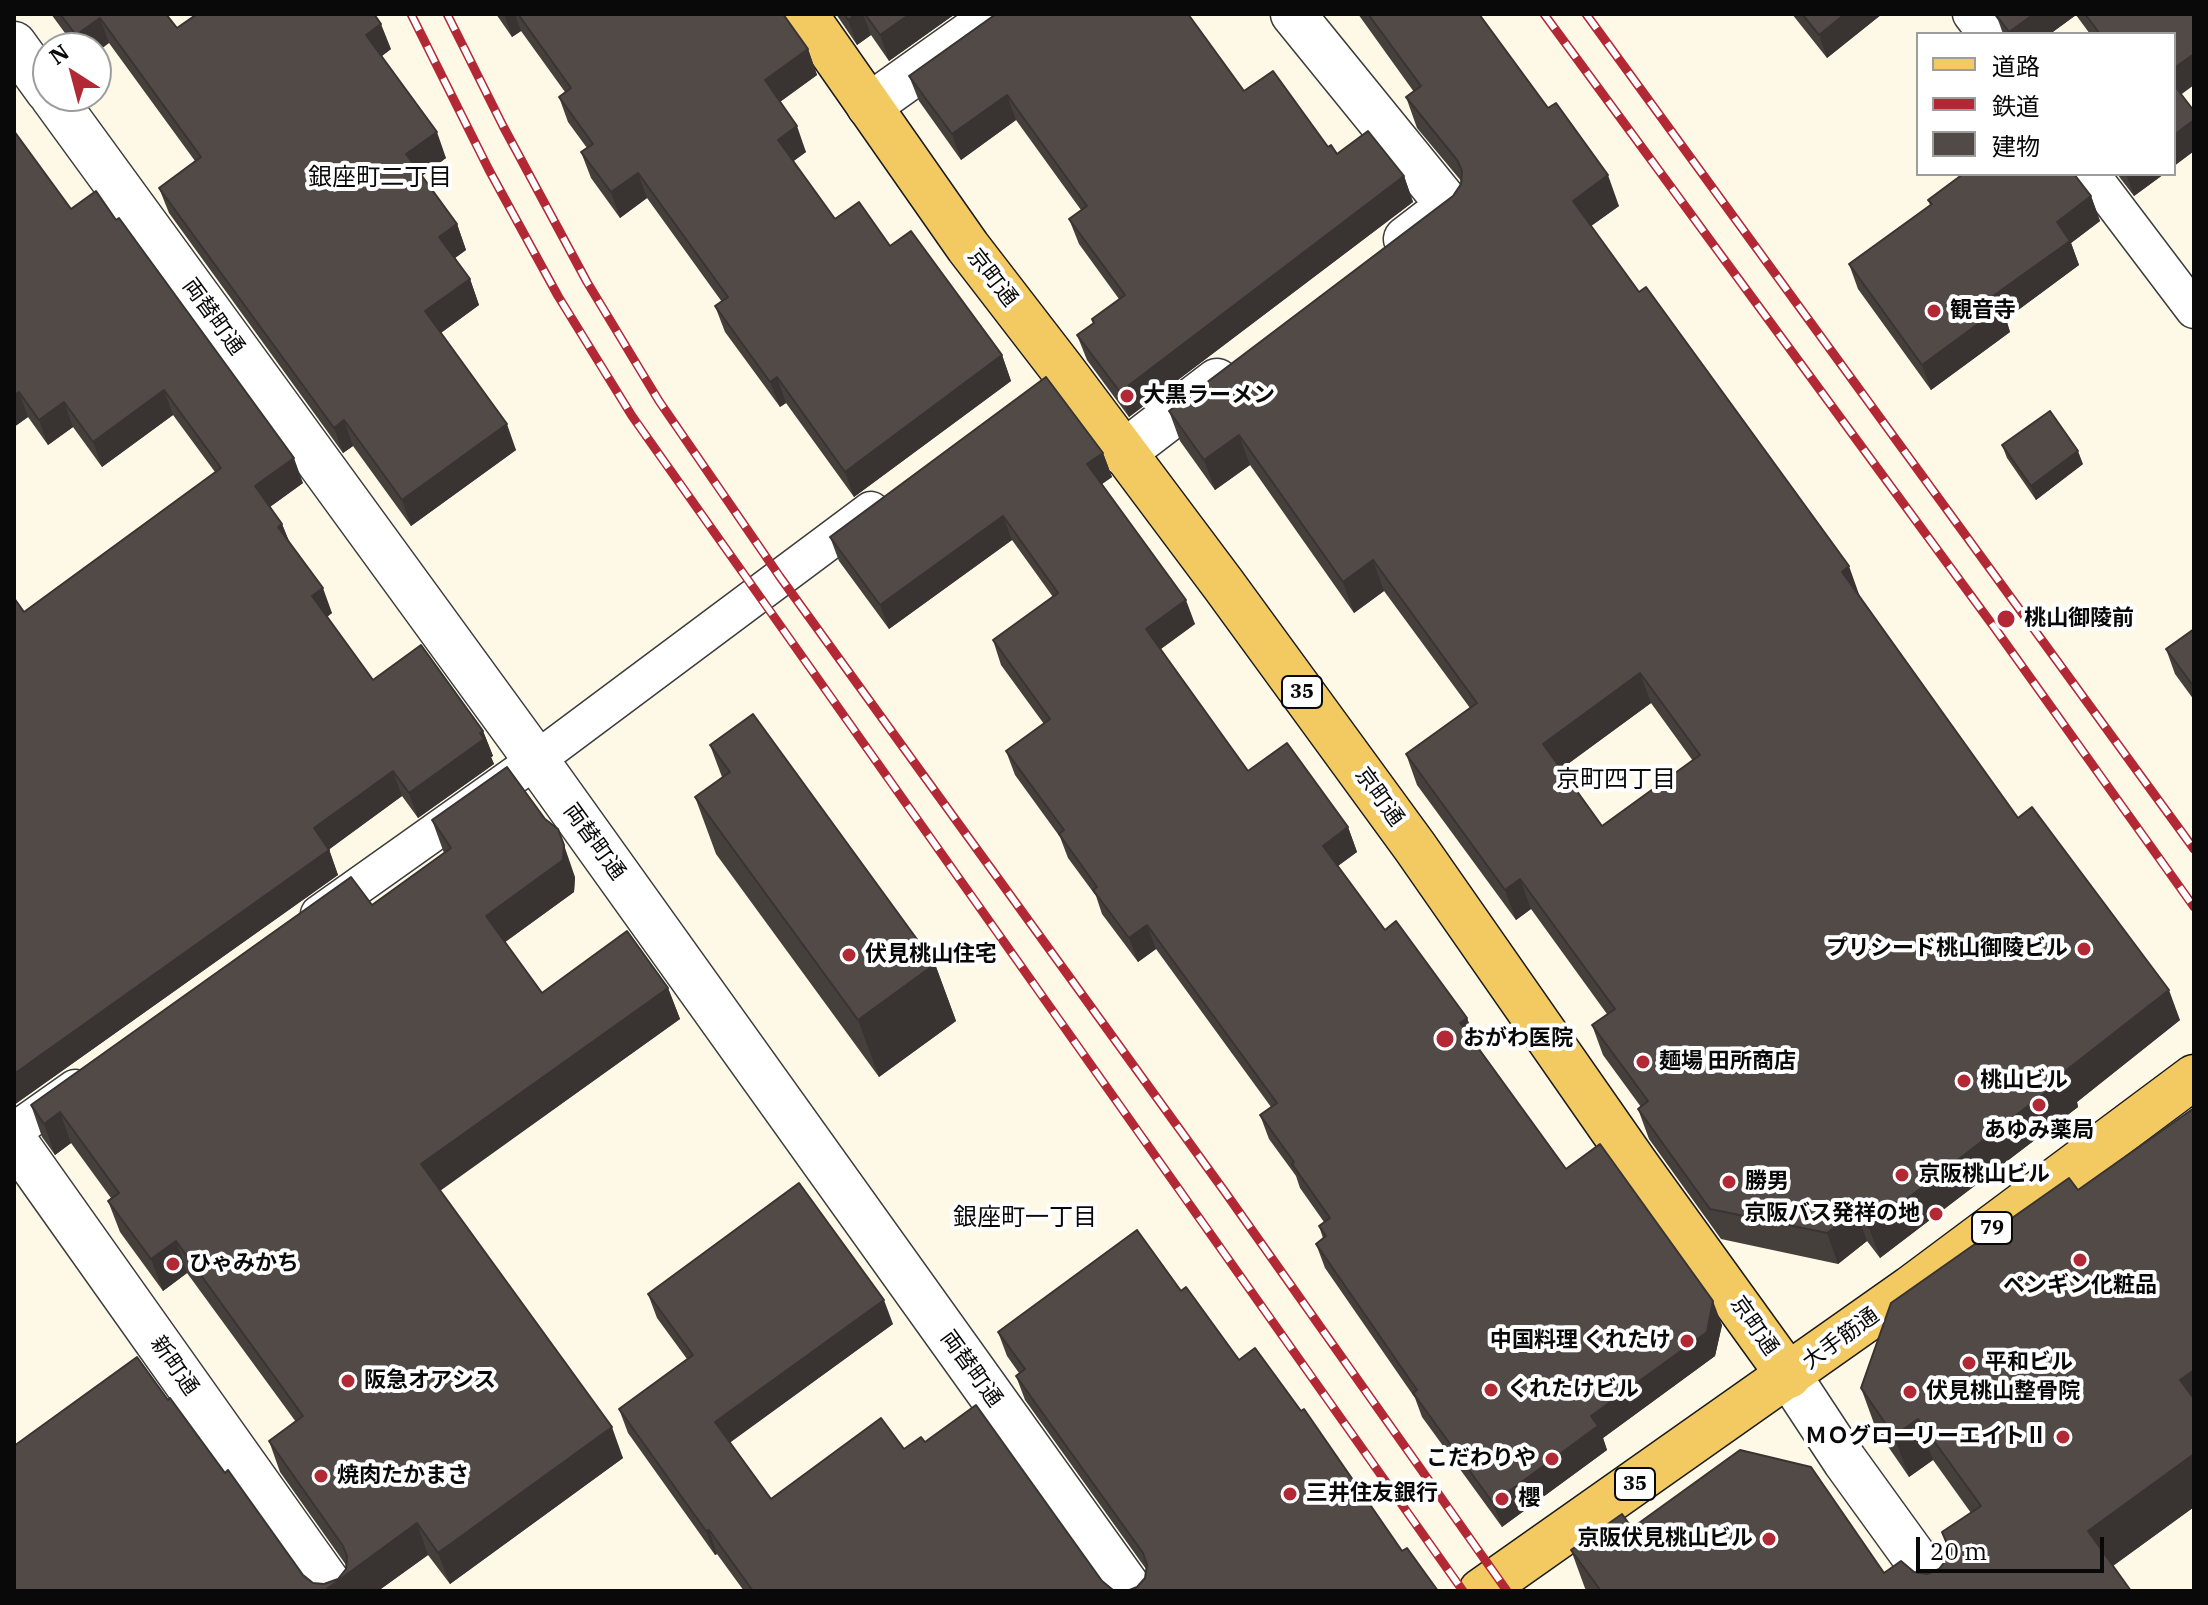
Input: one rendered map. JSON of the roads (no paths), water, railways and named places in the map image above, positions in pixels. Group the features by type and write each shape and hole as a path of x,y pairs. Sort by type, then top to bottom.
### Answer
{"main road":[{"name":"京町通","path":"805,14 968,247 1050,378 1123,453 1415,847 1636,1164 1789,1376"},
{"name":"大手筋通","path":"1481,1591 1789,1376 2194,1077"}],"street":[{"path":"869,106 998,14"},
{"path":"1293,14 1449,206 1373,263"},
{"path":"14,44 32,69"},
{"name":"両替町通","path":"64,112 536,760 1131,1591"},
{"path":"1123,453 1246,359"},
{"name":"新町通","path":"14,1140 334,1591"},
{"name":"京町通","path":"1789,1376 1845,1461 1939,1591"}],"lane":[{"path":"1971,14 1984,32"},
{"path":"2093,176 2194,310"},
{"path":"294,932 536,760 896,492"},
{"path":"14,1131 103,1067"}],"railway":[{"path":"411,14 489,170 558,296 632,416 1463,1591"},
{"path":"447,14 587,282 659,401 780,577 1225,1192 1507,1591"},
{"path":"1544,14 1994,627 2194,907"},
{"path":"1586,14 2194,849"}],"place":[{"name":"観音寺","path":"1934,311"},
{"name":"大黒ラーメン","path":"1127,396"},
{"name":"桃山御陵前","path":"2006,619"},
{"name":"プリシード桃山御陵ビル","path":"2084,949"},
{"name":"伏見桃山住宅","path":"849,955"},
{"name":"おがわ医院","path":"1445,1039"},
{"name":"麺場 田所商店","path":"1643,1062"},
{"name":"桃山ビル","path":"1964,1081"},
{"name":"あゆみ薬局","path":"2039,1105"},
{"name":"京阪桃山ビル","path":"1902,1175"},
{"name":"勝男","path":"1729,1182"},
{"name":"京阪バス発祥の地","path":"1936,1214"},
{"name":"ペンギン化粧品","path":"2080,1260"},
{"name":"ひゃみかち","path":"173,1264"},
{"name":"中国料理 くれたけ","path":"1687,1341"},
{"name":"平和ビル","path":"1969,1363"},
{"name":"阪急オアシス","path":"348,1381"},
{"name":"くれたけビル","path":"1491,1390"},
{"name":"伏見桃山整骨院","path":"1910,1392"},
{"name":"ＭＯグローリーエイトⅡ","path":"2063,1437"},
{"name":"こだわりや","path":"1552,1459"},
{"name":"焼肉たかまさ","path":"321,1476"},
{"name":"三井住友銀行","path":"1290,1494"},
{"name":"櫻","path":"1502,1499"},
{"name":"京阪伏見桃山ビル","path":"1769,1539"}],"district":[{"name":"銀座町二丁目","path":"380,178"},
{"name":"京町四丁目","path":"1616,780"},
{"name":"銀座町一丁目","path":"1025,1218"}]}
